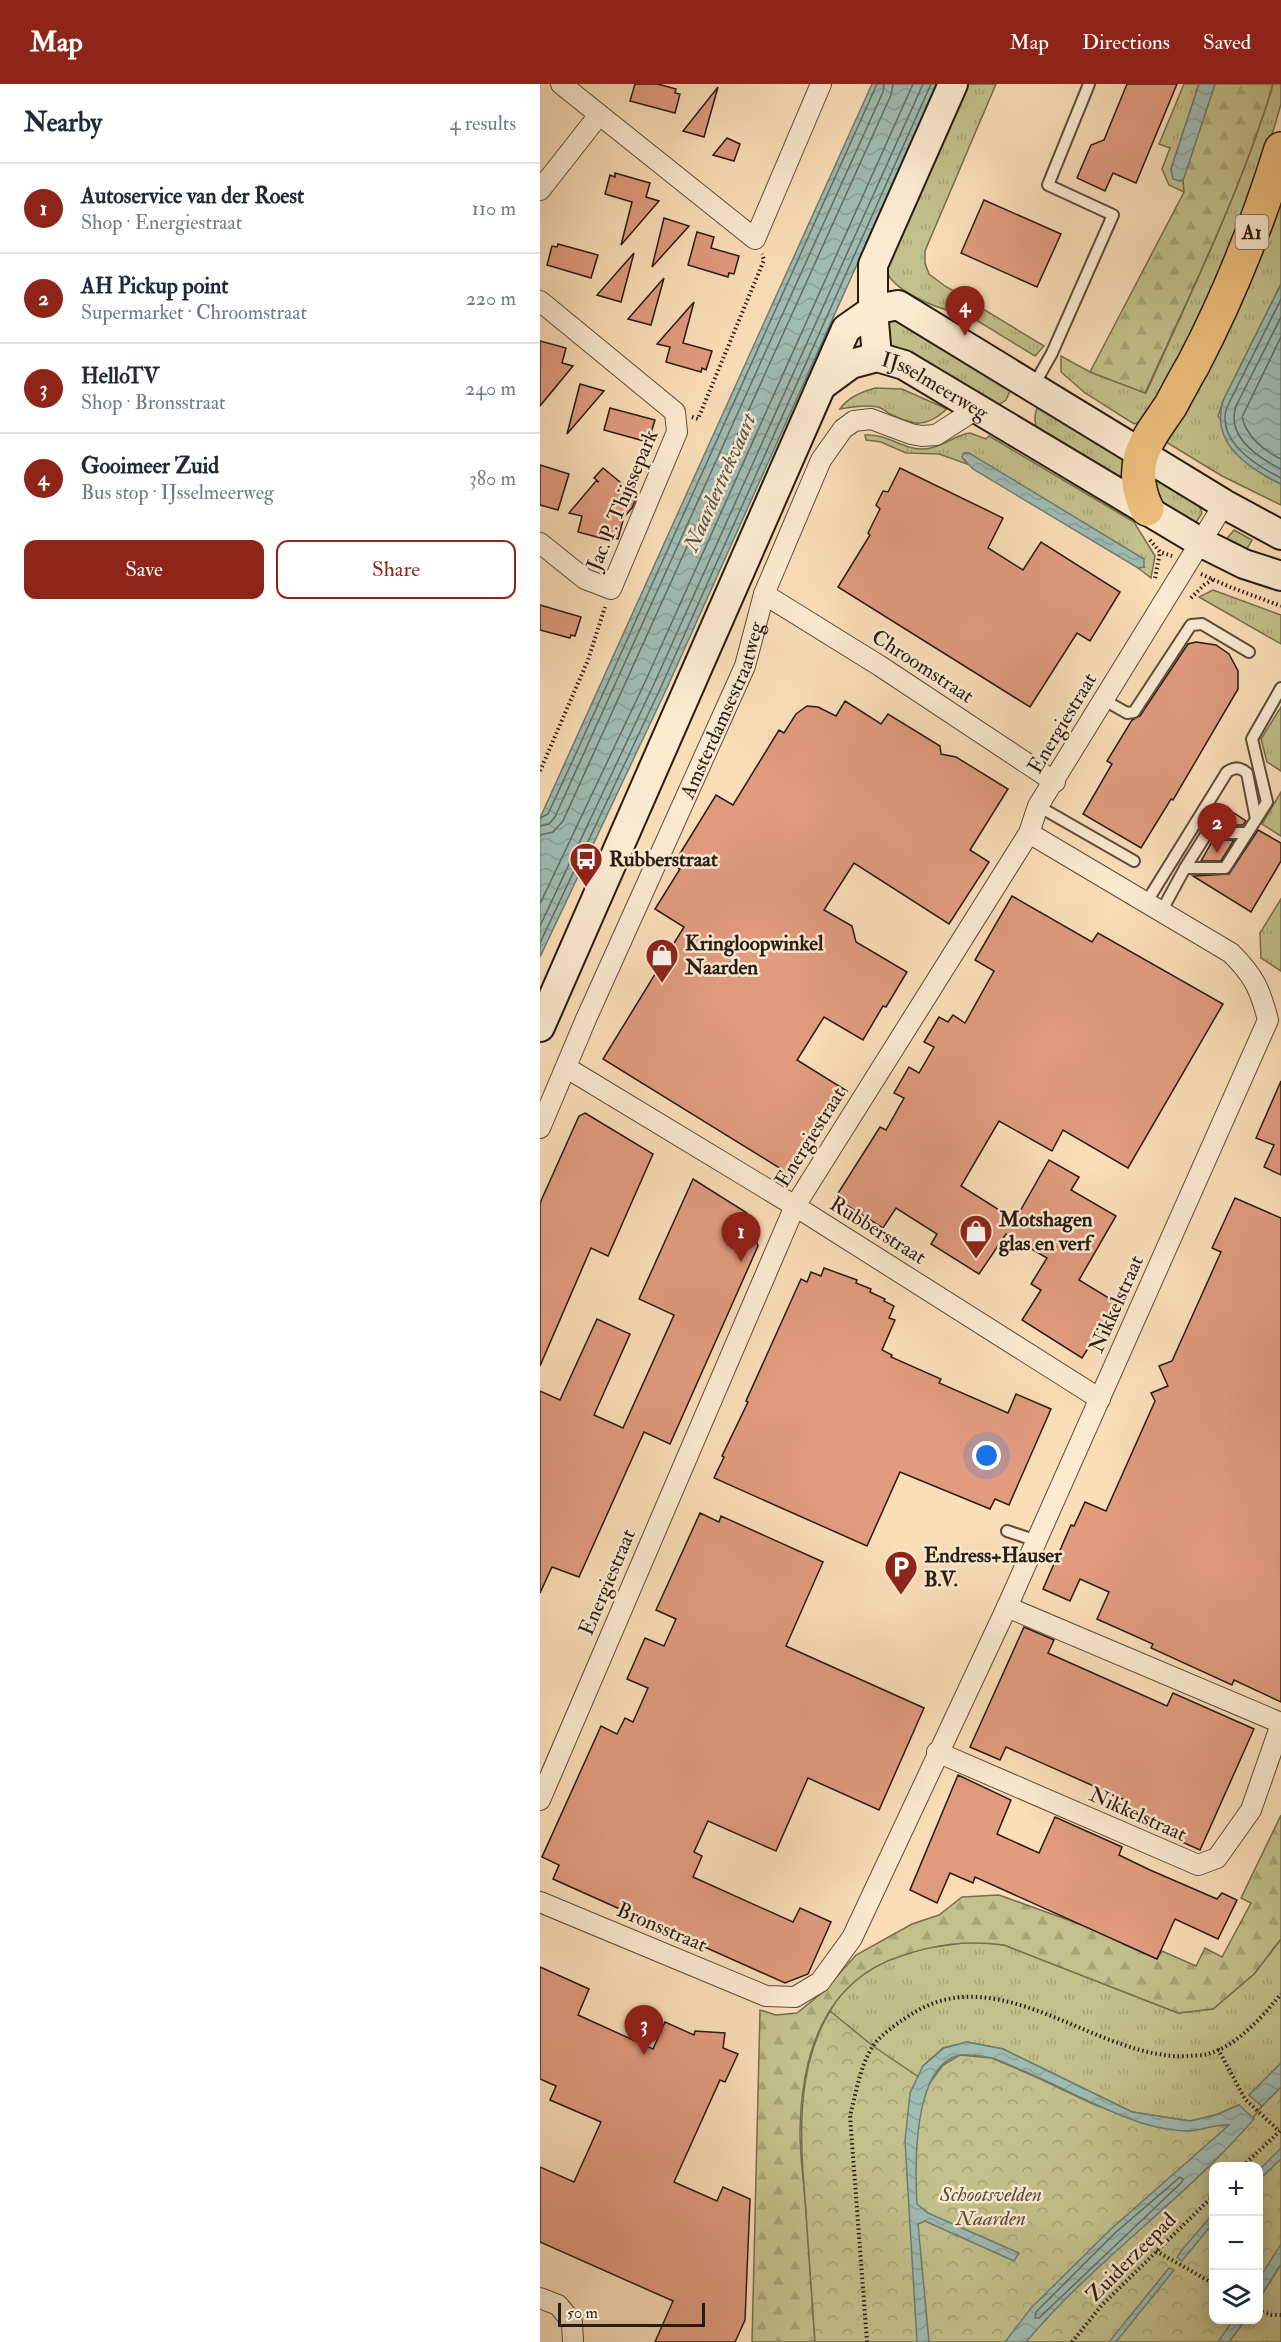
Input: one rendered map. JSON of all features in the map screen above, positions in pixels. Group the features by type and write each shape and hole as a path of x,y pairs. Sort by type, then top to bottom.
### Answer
{"highway":[{"name":"A1","path":"1147,509 1138,483 1138,468 1142,454 1150,435 1187,374 1218,313 1261,209 1281,149"}],"street":[{"path":"561,84 755,239 821,84"},
{"path":"877,357 873,310 873,265 953,84"},
{"path":"540,190 599,115"},
{"name":"Jac. P. Thijssepark","path":"540,301 675,411 678,432 611,589 585,579 540,543"},
{"path":"819,387 846,328 873,310 898,305 1224,504 1281,535"},
{"name":"IJsselmeerweg","path":"819,387 851,364 877,357 904,365 1200,542 1274,577"},
{"name":"Amsterdamsestraatweg","path":"540,1027 819,387"},
{"name":"IJsselmeerweg","path":"1010,428 1032,387"},
{"name":"Amsterdamsestraatweg","path":"540,1128 745,666 764,594 821,460 843,429 855,421 871,419 911,434 936,435 967,416 972,404"},
{"name":"Energiestraat","path":"540,1800 795,1206 1029,833 1038,806 1055,782 1224,504"},
{"name":"Chroomstraat","path":"764,594 880,666 1055,782"},
{"path":"1029,833 1153,907"},
{"name":"Nikkelstraat","path":"766,1996 795,1997 820,1982 852,1938 1037,1541 1268,1020 1262,996 1249,971 1231,953 1153,907"},
{"name":"Rubberstraat","path":"567,1068 795,1206 1100,1399"},
{"name":"Nikkelstraat","path":"938,1752 1198,1865 1217,1858 1251,1810 1281,1723 1007,1607"},
{"name":"Bronsstraat","path":"540,1902 766,1996"},
{"path":"540,2298 558,2305 572,2322 573,2342"}],"lane":[{"path":"1032,387 1052,353 1113,215 1048,185 1089,84"},
{"path":"1104,700 1127,713 1134,712 1191,625 1202,624 1249,652"},
{"path":"1185,868 1225,868 1267,802 1252,739 1281,688"},
{"path":"1153,907 1227,772 1231,769 1242,769 1247,773 1256,819"},
{"path":"1038,806 1134,861"},
{"path":"1153,907 1185,868 1207,832 1247,833"},
{"path":"1007,1531 1037,1541"}],"path":[{"path":"675,411 698,419 764,260 755,239"},
{"path":"1230,587 1281,606"},
{"path":"540,771 588,660 611,589"},
{"path":"867,2342 850,2115 859,2081 873,2046 888,2032 927,2005 954,1998 983,1998 1017,2003 1142,2052 1174,2057 1207,2054 1233,2041 1260,2020 1281,1994"},
{"path":"1218,2049 1245,2099 1280,2130 1247,2162"},
{"name":"Zuiderzeepad","path":"1072,2342 1102,2305 1209,2200"},
{"path":"1156,2251 1209,2281"},
{"path":"1263,2312 1281,2315"}],"green space":[{"path":"964,84 996,84 925,251 925,263 929,274 945,286 1044,346 1035,356 955,307 951,311 944,309 910,294 890,278 887,270 886,265"},
{"path":"1184,84 1199,84 1171,169 1180,181 1183,179 1184,192 1169,185 1162,169 1170,148 1159,144"},
{"path":"1215,84 1273,84 1231,202 1145,393 1090,372 1184,192 1183,179"},
{"path":"1273,84 1281,84 1281,104 1265,158 1227,260 1154,409 1134,424 1085,393 1061,372 1061,356 1090,372 1146,393 1231,202"},
{"path":"1281,174 1281,284 1223,401 1218,416 1265,476 1281,484 1281,505 1222,476 1161,439"},
{"path":"895,315 1000,376 1010,391 1006,400 1000,404 988,404 892,347 887,343 882,324"},
{"path":"875,388 902,389 947,409 926,422 913,423 873,406 840,409 851,398"},
{"path":"1041,401 1134,458 1134,493 1046,441 1036,427 1036,410"},
{"path":"970,433 986,439 989,436 1134,522 1155,556 1151,578 1138,568 1144,567 969,453 964,453 962,457 967,464 939,454 906,453 881,442 866,440 865,435 874,435 909,447 925,449"},
{"path":"1148,465 1195,494 1202,513 1197,521 1188,526 1154,504"},
{"path":"1234,530 1252,540 1243,556 1224,542"},
{"path":"1213,590 1281,615 1281,644 1199,597"},
{"path":"1281,707 1281,771 1267,762 1261,739"},
{"path":"1281,792 1281,836 1262,824"},
{"path":"1281,899 1281,971 1261,958 1260,933"},
{"path":"1281,1815 1281,1939 1254,1974 1213,2009 1178,2013 1004,1945 977,1943 939,1946 901,1956 874,1968 852,1984 835,2003 822,2025 805,2076 801,2104 801,2152 815,2342 752,2342 760,2010 776,2015 797,2013 823,1992 856,1955 912,1924 939,1915 962,1897 999,1895 1124,1940 1123,1944 1157,1959 1162,1951 1196,1966 1205,1948 1222,1957 1251,1903 1241,1898"},
{"path":"1281,1939 1281,2063 1249,2095 1262,2106 1281,2087 1218,2162 1209,2162 1209,2173 1145,2250 1239,2105 1216,2115 1190,2121 1132,2112 1003,2049 967,2042 943,2048 923,2066 815,2342 818,2030 839,1996 860,1976 885,1961 922,1949 975,1941 1004,1945 1178,2013 1213,2009 1254,1974"},
{"name":"Schootsvelden Naarden","path":"830,2011 873,2046 929,2084 943,2065 960,2055 992,2058 1093,2104 1142,2123 1188,2131 1216,2125 1246,2127 1281,2087 1281,2264 1263,2293 1263,2162 1209,2162 1209,2324 1242,2324 1229,2342 815,2342 802,2161 802,2110 810,2059 818,2035"},
{"path":"1281,2264 1281,2342 1229,2342 1242,2324 1263,2324 1263,2293"}],"water":[{"name":"Naardertrekvaart","path":"872,84 938,84 666,690 540,957 540,818"},
{"path":"1199,84 1215,84 1184,178 1180,181 1173,179 1171,169"},
{"path":"1281,284 1281,484 1256,470 1235,452 1227,442 1220,416 1223,401"},
{"path":"964,453 969,453 1144,559 1144,567 1138,568 973,469 962,457"},
{"path":"967,2042 1003,2049 1132,2112 1190,2121 1216,2115 1239,2105 1254,2119 1213,2162 1209,2162 1209,2166 1199,2176 1081,2284 1026,2342 1005,2342 1031,2308 1111,2229 1229,2125 1189,2131 1157,2127 1110,2111 992,2058 960,2055 944,2063 933,2077 925,2097 920,2120 916,2167 917,2204 928,2213 1019,2253 1014,2261 925,2221 918,2224 929,2342 917,2342 905,2141 910,2093 923,2066 944,2048"},
{"path":"1281,2063 1281,2087 1262,2106 1249,2095"},
{"path":"1281,2148 1281,2159 1263,2176 1263,2166"},
{"path":"1209,2219 1209,2228 1182,2261 1177,2257"},
{"path":"1281,2244 1281,2264 1263,2293 1263,2273"},
{"path":"1169,2268 1174,2270 1116,2342 1109,2342"},
{"path":"1230,2324 1242,2324 1229,2342 1218,2342"}],"building":[{"path":"635,84 658,84 676,89 675,93 680,94 675,113 630,101"},
{"path":"1127,84 1177,84 1136,183 1113,173 1105,191 1077,178 1091,145 1104,140"},
{"path":"718,87 704,137 683,131"},
{"path":"727,138 740,144 734,161 713,155"},
{"path":"615,173 650,183 646,197 659,201 621,245 632,202 605,194 610,175 615,177"},
{"path":"984,200 1061,234 1037,287 961,253"},
{"path":"664,218 689,226 652,267"},
{"path":"697,232 714,237 711,248 739,256 734,274 729,273 728,277 688,265"},
{"path":"558,244 598,255 591,278 547,265 552,246 557,247"},
{"path":"634,253 621,302 597,295"},
{"path":"664,278 651,325 628,319"},
{"path":"694,302 683,343 712,351 706,370 702,368 701,372 666,362 670,347 657,344"},
{"path":"540,341 566,348 562,363 573,366 540,406"},
{"path":"580,384 604,391 567,434"},
{"path":"610,408 655,420 649,439 645,438 644,441 604,430"},
{"path":"540,465 569,474 558,510 540,505"},
{"path":"603,468 637,496 632,508 624,517 618,539 613,538 612,541 578,532 582,516 569,513 596,481 599,482 594,478"},
{"path":"900,468 1003,518 988,548 1023,570 1041,542 1120,592 1090,641 1077,633 1030,707 838,587 870,535 868,533 880,509 876,505 883,491 888,492"},
{"path":"540,605 581,617 575,636 571,635 570,638 540,630"},
{"path":"1196,642 1216,645 1229,654 1238,671 1238,689 1173,800 1171,799 1141,848 1083,814 1112,764 1107,761 1132,720 1140,716 1188,644"},
{"path":"845,701 881,724 888,714 940,746 941,754 956,757 1008,789 970,850 989,862 949,924 854,863 824,910 852,926 856,942 907,972 863,1040 824,1017 797,1060 847,1091 794,1177 603,1059 684,927 655,909 680,869 673,865 716,795 733,805 779,730 784,733 796,714 807,706 818,707 836,716"},
{"path":"1231,811 1246,821 1243,825 1222,825"},
{"path":"1258,830 1281,843 1281,861 1251,912 1193,876 1229,874"},
{"path":"1213,840 1234,840 1221,861 1201,861"},
{"path":"1012,896 1092,942 1098,933 1223,1004 1128,1168 1063,1130 1052,1151 999,1121 961,1186 1015,1220 1049,1160 1079,1177 1071,1190 1116,1216 1079,1280 1117,1303 1082,1358 1022,1320 1041,1290 1031,1284 1047,1258 1006,1234 979,1274 931,1244 937,1234 896,1208 883,1228 835,1198 880,1127 886,1130 904,1098 894,1093 909,1067 919,1073 934,1047 924,1042 939,1017 948,1022 953,1015 965,1023 994,971 975,960"},
{"path":"1281,1081 1281,1175 1264,1167 1274,1145 1256,1138"},
{"path":"585,1113 653,1154 608,1256 591,1248 540,1366 540,1203 579,1116"},
{"path":"693,1179 747,1213 758,1246 670,1444 644,1432 579,1577 552,1567 540,1593 540,1391 560,1400 597,1319 630,1334 594,1415 623,1428 674,1315 639,1299"},
{"path":"1235,1198 1281,1218 1281,1702 1234,1680 1232,1685 1151,1648 1153,1644 1097,1619 1109,1592 1080,1579 1070,1601 1043,1589 1071,1525 1074,1526 1085,1502 1106,1511 1155,1401 1151,1393 1168,1386 1159,1366 1172,1361 1221,1252 1212,1248"},
{"path":"824,1268 857,1280 856,1283 871,1289 870,1292 894,1306 889,1318 895,1320 882,1350 892,1355 891,1357 941,1379 939,1383 1008,1413 1016,1394 1051,1409 1009,1505 995,1499 990,1509 900,1472 867,1546 714,1478 801,1279 807,1282 811,1272 821,1276"},
{"path":"700,1513 719,1522 721,1516 823,1562 786,1646 924,1708 879,1810 808,1778 776,1851 708,1821 694,1852 702,1856 693,1877 793,1922 800,1908 831,1922 808,1974 785,1983 553,1879 559,1865 542,1857 601,1726 617,1734 625,1718 633,1722 648,1688 627,1679 645,1638 664,1646 676,1619 656,1610"},
{"path":"1024,1627 1054,1640 1048,1653 1167,1706 1173,1693 1254,1729 1200,1850 1119,1814 1125,1800 1006,1747 1000,1760 970,1747"},
{"path":"958,1775 1011,1800 997,1834 1039,1853 1055,1817 1122,1847 1119,1855 1150,1870 1217,1899 1222,1893 1237,1900 1218,1939 1175,1919 1157,1959 975,1877 973,1883 950,1873 937,1903 910,1890"},
{"path":"540,1967 589,1989 578,2015 653,2049 665,2022 694,2035 695,2031 725,2033 723,2048 738,2054 725,2082 720,2080 674,2182 717,2201 723,2187 750,2199 745,2320 735,2342 655,2342 673,2301 540,2242 540,2167 574,2182 601,2122 550,2100 556,2086 540,2079"}],"place":[{"name":"Gooimeer Zuid","path":"965,336"},
{"name":"AH Pickup point","path":"1217,853"},
{"name":"Rubberstraat","path":"586,888"},
{"name":"Kringloopwinkel Naarden","path":"662,984"},
{"name":"Motshagen glas en verf","path":"976,1260"},
{"name":"Autoservice van der Roest","path":"741,1262"},
{"name":"Endress+Hauser B.V.","path":"901,1596"},
{"name":"HelloTV","path":"644,2055"}]}
